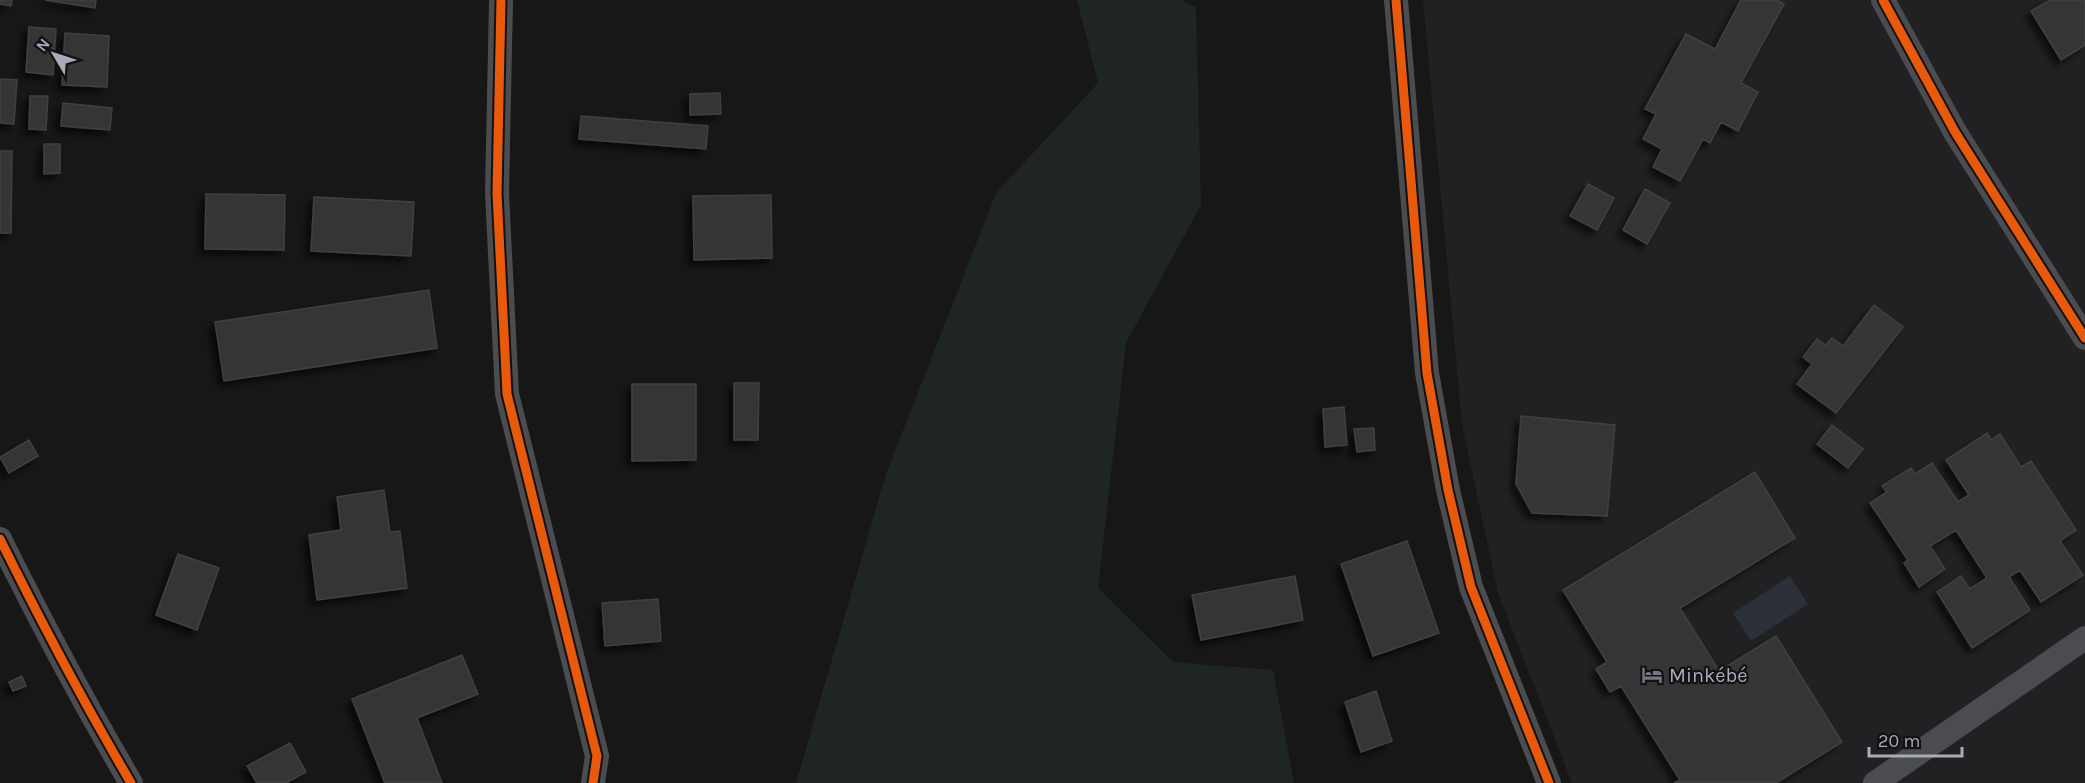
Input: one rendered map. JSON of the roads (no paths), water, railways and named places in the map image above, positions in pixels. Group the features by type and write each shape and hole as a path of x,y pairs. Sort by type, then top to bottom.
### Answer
{"street":[{"path":"501,0 496,193 507,394 597,756 594,783"},
{"path":"1396,0 1428,373 1448,490 1471,586 1549,783"},
{"path":"1883,0 1955,132 2085,338"},
{"path":"0,539 91,716 131,783"},
{"path":"1875,783 2085,638"}],"place":[{"name":"Minkébé","path":"1652,675"}]}
